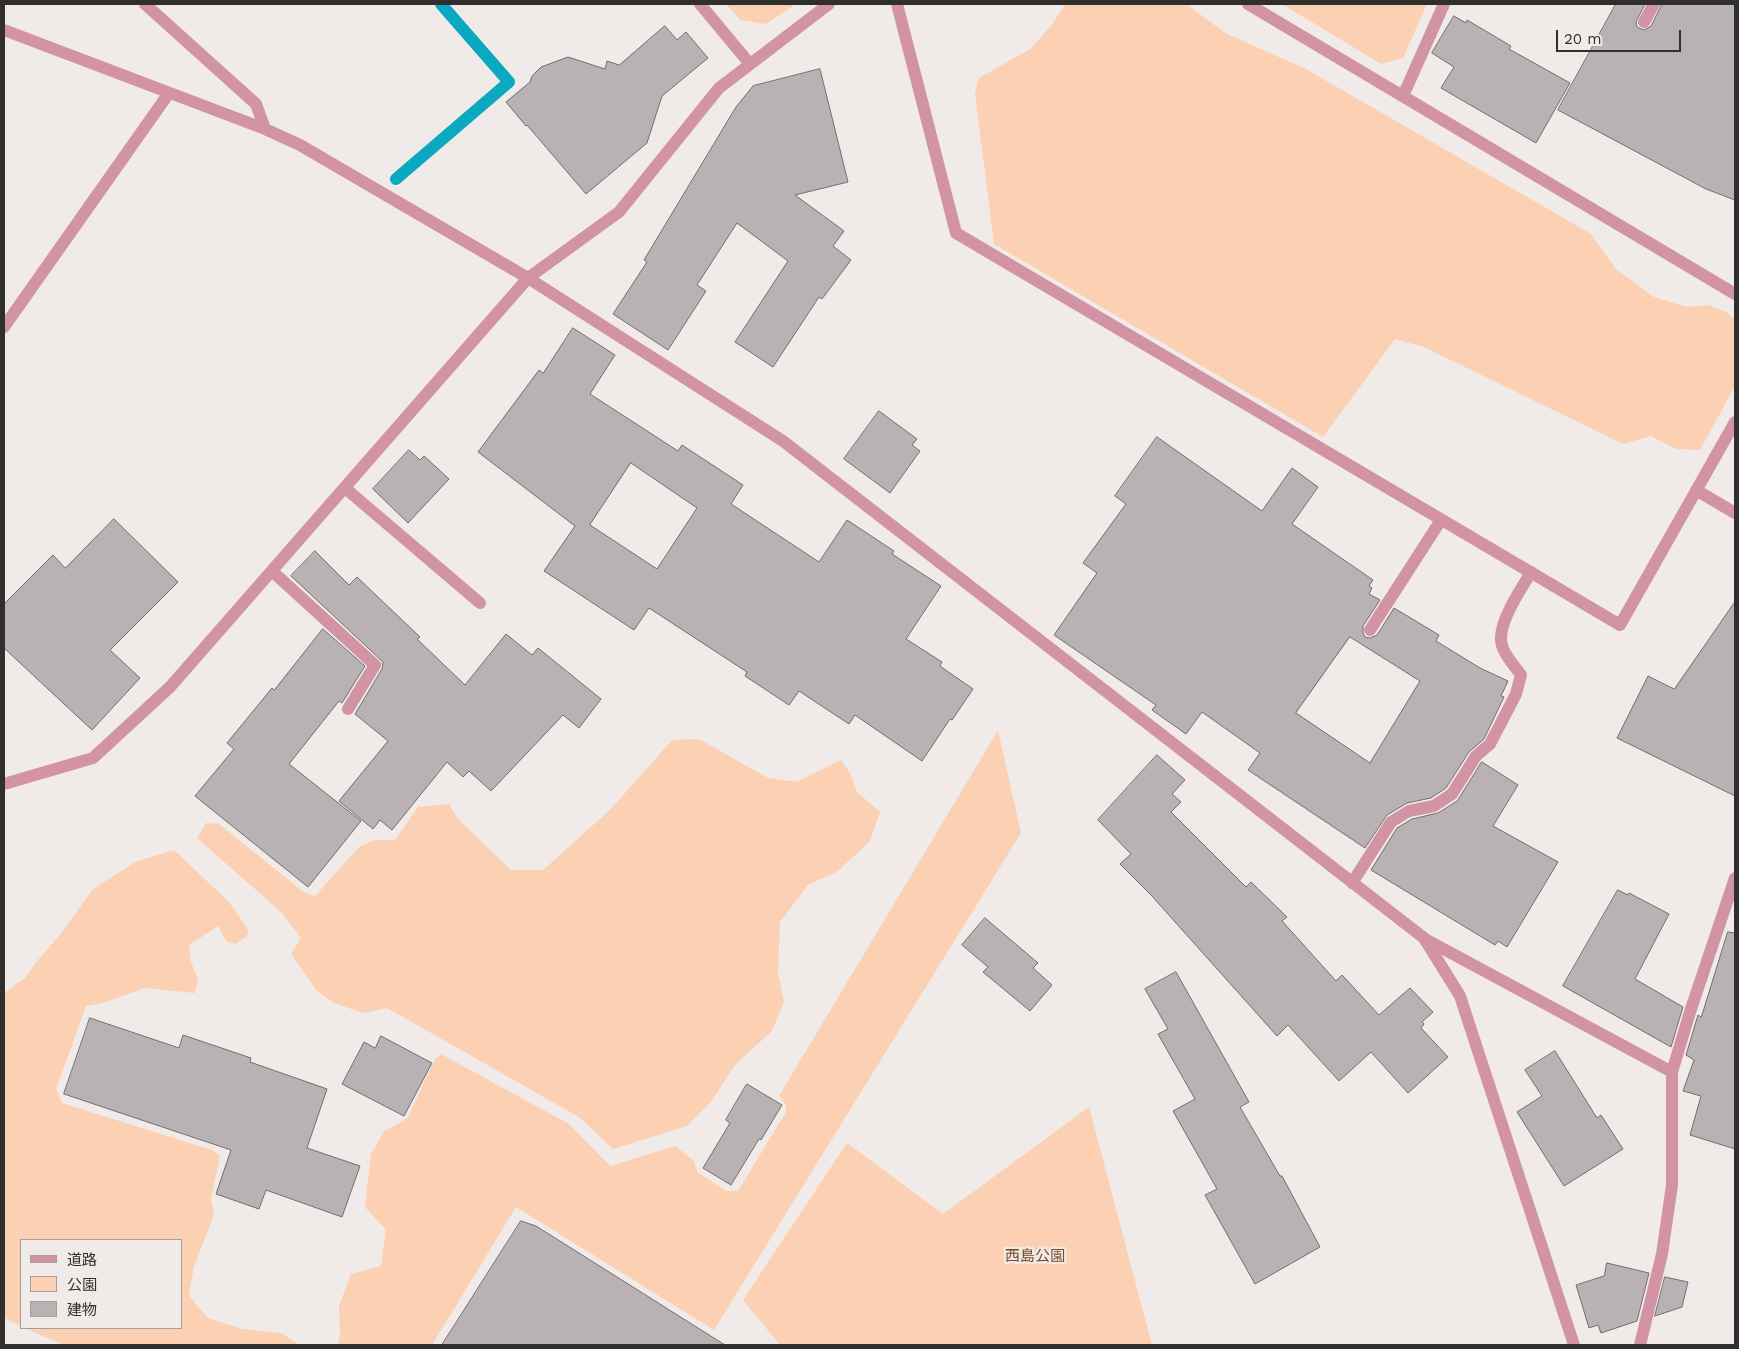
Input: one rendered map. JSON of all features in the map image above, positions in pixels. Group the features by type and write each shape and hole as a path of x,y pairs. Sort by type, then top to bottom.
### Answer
{"street":[{"path":"145,4 256,104 265,129"},
{"path":"700,4 750,64"},
{"path":"4,784 94,758 170,687 528,278 620,212 719,88 829,4"},
{"path":"897,4 956,234 1620,625 1735,422"},
{"path":"1248,4 1735,294"},
{"path":"1402,96 1444,4"},
{"path":"1644,22 1654,4"},
{"path":"4,30 265,129 300,146 528,278 783,441 1424,938 1672,1072"},
{"path":"4,327 169,93"},
{"path":"345,488 480,603"},
{"path":"1696,490 1735,513"},
{"path":"1370,630 1441,520"},
{"path":"272,571 375,664 348,710"},
{"path":"1352,883 1391,822 1409,811 1434,806 1452,794 1476,756 1490,744 1516,694 1521,675 1506,653 1501,638 1507,615 1531,572"},
{"path":"1640,1345 1662,1254 1672,1185 1672,1072 1735,878"},
{"path":"1424,938 1460,996 1574,1345"}],"green space":[{"path":"726,4 796,4 766,24 740,20"},
{"path":"1065,4 1186,4 1227,34 1306,69 1591,234 1616,269 1654,297 1687,307 1708,305 1726,312 1735,319 1735,386 1700,450 1676,449 1651,436 1623,444 1424,347 1395,339 1323,437 994,244 975,94 979,78 1030,49 1051,26"},
{"path":"1282,4 1427,4 1403,58 1381,64"},
{"path":"998,730 1021,833 714,1330 516,1207 432,1345 338,1345 340,1334 339,1306 351,1274 381,1266 386,1230 365,1207 371,1154 384,1131 407,1119 435,1059 441,1054 569,1124 610,1166 675,1146 694,1161 697,1172 727,1191 738,1191 786,1112 786,1105 779,1096"},
{"path":"699,739 768,778 796,782 841,760 850,773 857,792 880,812 870,841 838,871 808,885 780,922 778,974 784,1002 772,1031 735,1065 711,1102 687,1126 613,1149 579,1117 387,1008 363,1013 334,1003 317,991 291,954 301,938 281,912 197,838 206,823 219,824 305,893 315,896 359,847 374,840 395,840 418,807 449,804 458,819 511,870 543,870 611,809 672,740"},
{"path":"174,850 229,902 249,931 246,937 236,944 226,941 218,926 189,945 191,962 198,980 195,993 145,988 103,1003 86,1006 56,1089 62,1103 212,1150 220,1156 211,1199 214,1215 194,1266 189,1296 208,1318 242,1329 281,1333 300,1345 63,1345 27,1329 182,1329 182,1239 20,1239 20,1326 4,1318 4,993 25,978 60,935 92,890 135,862"},
{"name":"西島公園","path":"1089,1107 1152,1345 780,1345 743,1300 847,1143 943,1214"}],"building":[{"path":"1616,4 1645,4 1636,22 1637,27 1644,30 1651,26 1662,4 1735,4 1735,200 1706,189 1558,110"},
{"path":"1454,16 1466,23 1467,20 1511,46 1509,49 1570,83 1536,143 1441,88 1454,67 1432,53"},
{"path":"665,26 677,40 686,32 708,58 662,96 647,143 586,194 506,102 530,82 532,76 541,67 568,57 605,69 607,61 619,65"},
{"path":"820,69 848,182 795,195 844,231 833,246 851,260 822,299 819,297 773,367 735,342 788,261 737,223 697,285 706,291 668,350 613,314 647,262 644,260 736,107 753,86"},
{"path":"573,328 615,355 590,394 678,451 682,445 743,485 731,504 819,562 847,520 894,551 892,554 941,586 906,639 942,662 940,666 973,689 922,761 855,715 849,724 799,691 789,705 745,676 747,672 649,608 634,630 544,571 575,526 478,452 539,370 543,373","holes":["631,463 697,508 657,569 590,525"]},
{"path":"879,411 917,439 912,445 920,451 890,493 844,459"},
{"path":"1157,437 1262,511 1292,468 1318,487 1292,524 1373,580 1369,586 1372,588 1369,594 1380,600 1363,626 1365,637 1370,638 1377,635 1394,608 1439,635 1436,641 1480,668 1508,681 1501,696 1504,697 1484,739 1469,752 1446,788 1431,798 1407,803 1387,815 1365,848 1248,770 1260,753 1202,712 1186,734 1152,710 1156,705 1054,635 1097,573 1083,563 1126,504 1115,496","holes":["1350,637 1420,681 1370,763 1296,713"]},
{"path":"409,450 420,460 424,456 449,479 408,523 373,489"},
{"path":"114,519 178,582 110,650 140,678 92,730 4,648 4,604 53,555 65,568"},
{"path":"315,551 349,585 357,577 420,637 417,639 465,685 506,634 532,655 538,648 601,699 579,728 563,715 491,791 469,771 463,777 447,762 392,830 380,820 373,829 339,801 388,741 355,714 382,669 383,662 291,576"},
{"path":"1735,602 1735,796 1617,738 1648,676 1674,689"},
{"path":"323,629 365,666 342,703 339,701 289,764 361,821 308,887 195,796 234,749 227,743 272,688 274,690"},
{"path":"1157,755 1185,780 1172,794 1181,802 1171,812 1246,887 1251,882 1287,917 1282,921 1336,981 1342,975 1379,1015 1410,988 1433,1012 1422,1022 1424,1024 1421,1028 1448,1057 1408,1093 1371,1052 1339,1081 1288,1025 1277,1036 1151,895 1120,864 1131,854 1098,820"},
{"path":"1482,762 1518,785 1493,826 1558,862 1507,947 1498,941 1495,945 1371,870 1397,828 1412,819 1438,813 1457,801"},
{"path":"1618,890 1628,895 1629,893 1669,914 1635,979 1683,1007 1671,1047 1563,986"},
{"path":"985,918 1038,963 1033,968 1052,985 1030,1011 983,972 988,967 962,945"},
{"path":"1728,932 1735,933 1735,1149 1690,1135 1701,1096 1683,1091 1694,1060 1686,1055 1698,1015 1701,1017"},
{"path":"1176,972 1249,1102 1240,1107 1280,1176 1282,1176 1320,1247 1255,1284 1205,1195 1217,1189 1173,1111 1195,1099 1158,1034 1168,1029 1145,989"},
{"path":"90,1018 179,1048 183,1035 251,1058 250,1062 327,1089 307,1148 360,1166 342,1217 266,1190 259,1209 216,1194 231,1150 64,1094"},
{"path":"381,1036 432,1063 404,1116 342,1084 364,1042 375,1048"},
{"path":"1555,1051 1597,1118 1601,1115 1623,1149 1564,1186 1517,1112 1542,1096 1525,1070"},
{"path":"747,1084 782,1105 731,1185 703,1168 730,1123 726,1120"},
{"path":"521,1221 536,1226 725,1345 442,1345"},
{"path":"1607,1263 1649,1273 1637,1321 1601,1333 1598,1325 1589,1328 1576,1285 1604,1276"},
{"path":"1665,1277 1688,1282 1682,1307 1655,1316"}],"waterway":[{"path":"396,179 509,82 441,4"}]}
